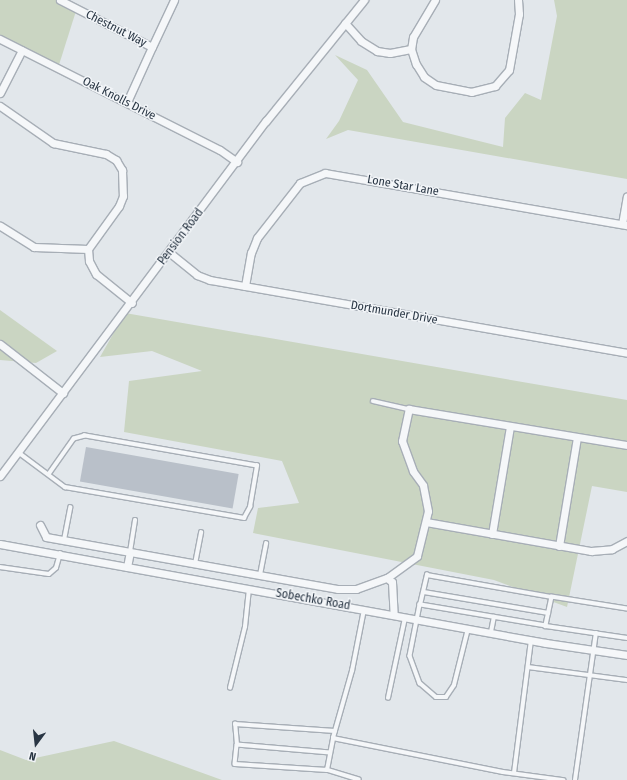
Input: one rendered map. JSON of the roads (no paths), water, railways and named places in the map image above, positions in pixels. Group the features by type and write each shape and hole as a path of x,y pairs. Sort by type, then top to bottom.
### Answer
{"street":[{"name":"Chestnut Way","path":"60,0 152,47"},
{"name":"Chestnut Way","path":"127,102 174,0"},
{"name":"Pension Road","path":"0,476 170,253 266,121 364,0"},
{"path":"435,0 416,29 411,49 419,70 436,85 471,92 489,90 501,82 512,63 519,14 518,0"},
{"path":"345,23 361,41 377,51 390,53 411,49"},
{"name":"Oak Knolls Drive","path":"0,38 220,150 237,162"},
{"path":"0,93 22,50"},
{"path":"0,106 52,142 106,154 119,164 123,176 122,201 88,249 89,262 96,274 132,302"},
{"name":"Lone Star Lane","path":"245,286 257,238 300,182 325,173 624,224"},
{"path":"624,224 627,196"},
{"path":"0,226 34,247 88,249"},
{"name":"Dortmunder Drive","path":"170,253 202,278 627,353"},
{"path":"0,344 63,393"},
{"path":"40,525 46,537 338,589 356,589 387,578 417,556 426,522 426,496 402,441 409,408 627,445"},
{"path":"492,534 510,426"},
{"path":"559,546 577,437"},
{"path":"426,522 590,551 612,549 627,541"},
{"name":"Sobechko Road","path":"0,544 394,614 531,640 627,655"},
{"path":"127,567 130,552"},
{"path":"387,578 392,582 394,614"}],"lane":[{"path":"373,401 409,408"},
{"path":"18,452 50,473 65,486 244,518 250,507 257,466 85,436 74,439 50,473"},
{"path":"64,540 70,508"},
{"path":"130,552 135,520"},
{"path":"195,564 201,533"},
{"path":"260,575 266,544"},
{"path":"0,567 49,574 56,568 60,554"},
{"path":"468,628 454,685 450,694 441,698 420,683 415,673 410,656 427,574 627,609"},
{"path":"230,688 245,627 249,588"},
{"path":"424,592 548,613"},
{"path":"546,626 552,597"},
{"path":"420,605 627,638"},
{"path":"327,770 333,738 364,609"},
{"path":"388,698 405,616"},
{"path":"491,632 494,618"},
{"path":"576,780 596,633"},
{"path":"514,773 531,640"},
{"path":"528,667 627,680"},
{"path":"335,731 235,724 237,745 235,764 327,770 359,780"},
{"path":"333,738 514,773 563,780"},
{"path":"237,745 330,753"}]}
